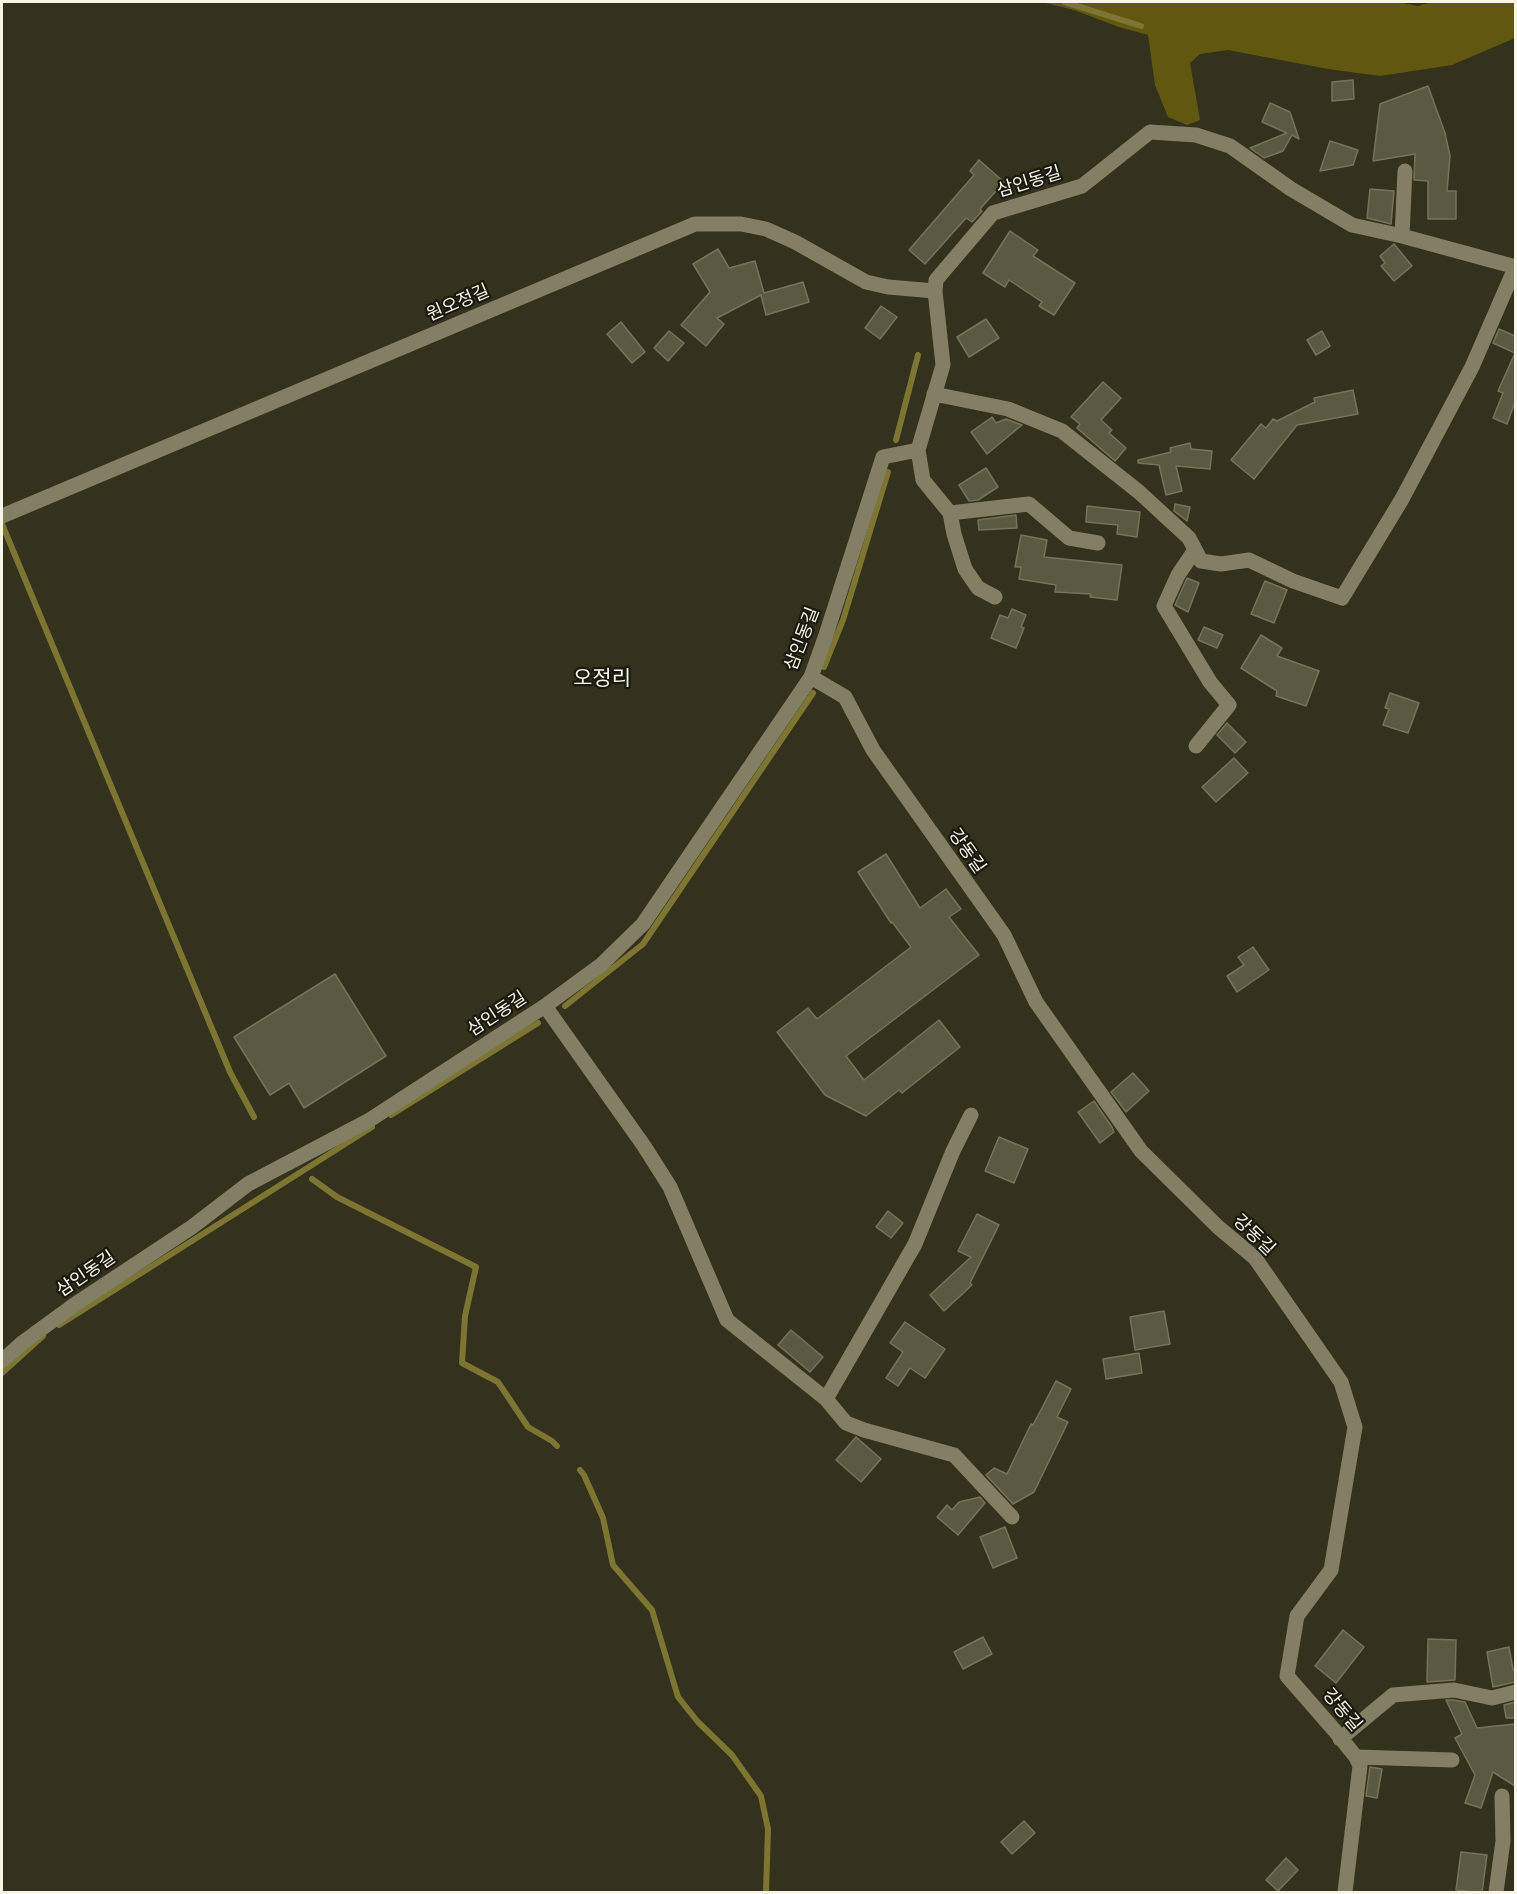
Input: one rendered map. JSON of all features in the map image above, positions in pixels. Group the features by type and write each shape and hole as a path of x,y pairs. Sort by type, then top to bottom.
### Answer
{"street":[{"name":"삼인동길","path":"935,291 936,280 993,213 1082,186 1150,132 1196,135 1230,147 1291,189 1352,225 1402,236 1515,267"},
{"path":"1402,236 1405,171"},
{"name":"원오정길","path":"2,516 695,224 741,224 766,229 795,242 866,282 888,287 935,291"},
{"path":"934,394 1008,409 1062,431 1139,492 1188,538 1200,561 1221,564 1249,560 1293,581 1342,598 1402,499 1472,367 1515,267"},
{"path":"935,291 943,365 918,450 923,480 950,513 965,569 978,588 995,597"},
{"name":"삼인동길","path":"2,1361 22,1343 74,1305 192,1227 248,1184 368,1121 545,1006 601,965 643,924 811,677 883,457 918,450"},
{"path":"950,513 1029,504 1069,538 1098,543"},
{"path":"1195,550 1178,575 1164,606 1210,682 1228,705 1196,746"},
{"name":"강동길","path":"811,677 845,697 873,750 1004,935 1036,1002 1142,1150 1218,1227 1255,1258 1341,1382 1355,1427 1331,1570 1297,1616 1287,1676 1356,1757 1360,1766 1345,1893"},
{"path":"545,1006 670,1187 727,1320 826,1399 846,1423 954,1455 1012,1517"},
{"path":"826,1399 915,1244 953,1151 971,1115"},
{"path":"1340,1739 1393,1695 1454,1690 1492,1698 1515,1692"},
{"path":"1356,1757 1452,1760"},
{"path":"1496,1893 1509,1844 1502,1796"}],"shaded area":[{"path":"1042,2 1398,2 1418,6 1431,2 1515,2 1515,38 1452,65 1380,76 1328,69 1228,50 1200,54 1190,63 1200,120 1187,125 1168,117 1155,85 1148,35 1074,10"}],"building":[{"path":"1353,80 1354,99 1332,101 1332,82"},
{"path":"1428,86 1445,133 1450,156 1447,191 1456,191 1456,219 1428,219 1428,181 1414,180 1415,154 1373,161 1380,104"},
{"path":"1270,103 1290,112 1299,139 1292,135 1283,151 1264,158 1250,148 1287,133 1262,122"},
{"path":"1330,141 1358,150 1353,165 1320,171"},
{"path":"979,160 1004,182 980,209 982,211 972,222 966,218 925,264 909,250 974,175 970,171"},
{"path":"1370,189 1394,191 1391,224 1367,218"},
{"path":"1010,231 1038,250 1033,256 1075,283 1054,315 1039,306 1042,302 1009,280 1005,287 983,273"},
{"path":"1394,244 1412,266 1394,281 1381,266 1385,263 1380,256"},
{"path":"718,249 729,268 755,261 764,293 803,282 809,302 766,315 761,295 717,318 724,324 706,346 681,325 710,292 693,264"},
{"path":"881,306 897,317 880,339 865,328"},
{"path":"986,319 999,338 969,357 957,337"},
{"path":"621,322 645,352 632,363 607,334"},
{"path":"1499,329 1515,336 1515,353 1493,343"},
{"path":"669,331 684,343 668,361 654,348"},
{"path":"1322,331 1330,346 1316,355 1307,340"},
{"path":"1515,353 1515,402 1507,424 1493,418 1503,393 1498,391"},
{"path":"1103,382 1121,398 1101,420 1112,430 1109,433 1126,448 1115,461 1077,428 1080,424 1071,417"},
{"path":"1353,390 1358,414 1297,425 1254,479 1231,460 1261,424 1266,428 1273,419 1277,421 1315,402 1314,398"},
{"path":"992,417 996,423 1006,419 1022,425 987,454 971,432"},
{"path":"1190,443 1191,449 1212,451 1210,469 1176,466 1182,491 1166,495 1159,465 1138,463 1138,460 1171,452 1170,448"},
{"path":"986,468 998,487 978,500 969,501 959,485"},
{"path":"1175,504 1190,507 1187,521 1174,511"},
{"path":"1087,506 1140,512 1137,537 1117,534 1118,525 1086,522"},
{"path":"1016,515 1017,528 979,530 978,520"},
{"path":"1021,535 1047,540 1044,557 1122,565 1117,600 1090,597 1091,594 1055,592 1056,585 1019,579 1021,567 1015,567"},
{"path":"1187,578 1199,583 1188,612 1175,605"},
{"path":"1265,581 1287,590 1274,623 1251,614"},
{"path":"1012,609 1026,615 1021,627 1024,628 1016,648 991,638 1000,615 1008,618"},
{"path":"1204,627 1223,635 1217,648 1198,640"},
{"path":"1261,635 1282,648 1277,656 1319,671 1306,706 1276,696 1277,691 1241,668"},
{"path":"1390,693 1419,703 1408,733 1383,725 1389,709 1385,708"},
{"path":"1227,723 1246,742 1235,753 1217,735"},
{"path":"1234,758 1248,773 1216,802 1202,787"},
{"path":"886,854 920,908 946,889 961,909 949,917 979,955 846,1056 864,1080 939,1020 960,1047 902,1093 899,1090 866,1116 825,1095 777,1032 808,1008 817,1019 911,947 891,923 858,872"},
{"path":"1253,947 1269,970 1237,992 1227,976 1244,965 1238,957"},
{"path":"335,974 386,1056 304,1108 289,1083 270,1095 234,1037"},
{"path":"1133,1073 1149,1091 1126,1112 1111,1092"},
{"path":"1094,1101 1114,1132 1100,1143 1078,1112"},
{"path":"999,1137 1028,1149 1014,1183 985,1171"},
{"path":"888,1211 903,1223 891,1238 876,1227"},
{"path":"977,1214 999,1225 970,1283 972,1285 944,1311 930,1295 971,1257 958,1251"},
{"path":"1164,1311 1170,1344 1135,1350 1130,1317"},
{"path":"905,1322 945,1349 925,1378 910,1368 898,1386 886,1378 903,1352 890,1343"},
{"path":"791,1330 823,1357 810,1372 778,1345"},
{"path":"1139,1353 1142,1373 1106,1379 1103,1359"},
{"path":"1056,1381 1071,1389 1057,1417 1068,1422 1034,1492 1013,1504 986,1475 994,1468 1007,1474 1031,1424 1033,1425"},
{"path":"856,1437 881,1459 861,1482 836,1460"},
{"path":"980,1497 985,1503 958,1535 937,1517 947,1505 952,1510 959,1502"},
{"path":"1005,1527 1017,1558 993,1568 980,1537"},
{"path":"1343,1630 1364,1647 1336,1683 1315,1666"},
{"path":"983,1637 992,1654 963,1669 954,1652"},
{"path":"1428,1639 1456,1640 1455,1680 1427,1682"},
{"path":"1509,1647 1513,1670 1515,1670 1515,1682 1493,1687 1487,1652"},
{"path":"1446,1700 1465,1702 1477,1728 1515,1724 1515,1786 1493,1772 1481,1808 1465,1803 1475,1775 1455,1738 1462,1734"},
{"path":"1515,1702 1515,1718 1506,1718 1504,1705"},
{"path":"1370,1767 1382,1769 1377,1798 1366,1796"},
{"path":"1024,1821 1035,1833 1012,1854 1001,1842"},
{"path":"1461,1852 1487,1855 1482,1893 1456,1890"},
{"path":"1286,1858 1298,1870 1278,1891 1266,1880"}],"waterway":[{"path":"1064,2 1141,26"},
{"path":"896,440 918,355"},
{"path":"824,667 843,620 888,472"},
{"path":"2,524 230,1072 254,1117"},
{"path":"565,1006 643,944 813,693"},
{"path":"391,1115 538,1023"},
{"path":"59,1325 372,1127"},
{"path":"312,1179 337,1197 476,1267 465,1316 462,1363 498,1382 528,1427 557,1446"},
{"path":"2,1373 43,1336"},
{"path":"580,1470 603,1518 613,1565 652,1610 678,1697 698,1722 732,1755 761,1796 768,1829 766,1892"}],"district":[{"name":"오정리","path":"602,679"}]}
